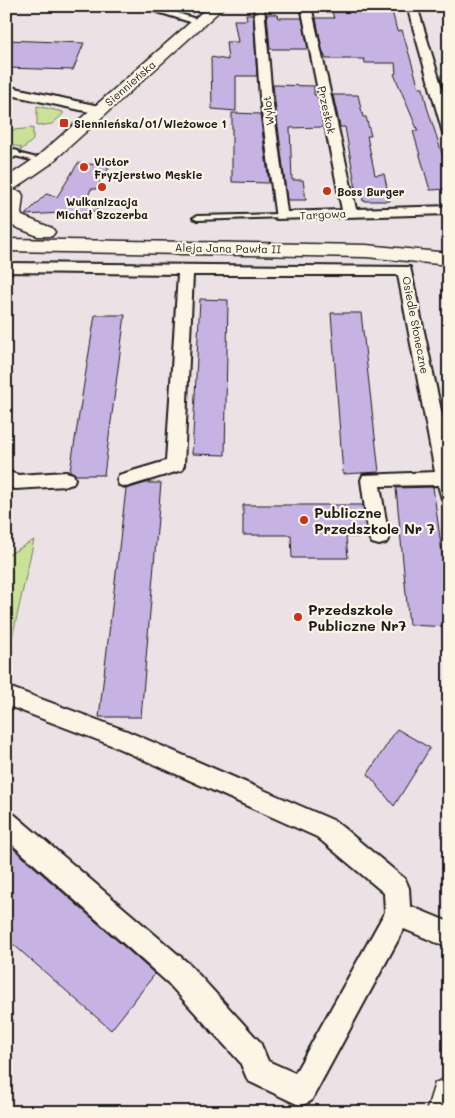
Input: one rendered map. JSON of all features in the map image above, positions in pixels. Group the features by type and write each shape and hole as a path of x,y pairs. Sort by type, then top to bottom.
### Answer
{"main road":[{"name":"Siennieńska","path":"9,195 34,179 42,161 218,6"},
{"path":"9,195 11,213 15,220 45,232"},
{"name":"Aleja Jana Pawła II","path":"6,231 339,236 449,244"},
{"name":"Aleja Jana Pawła II","path":"6,245 302,249 400,253 449,259"},
{"path":"446,1112 449,1097"}],"street":[{"path":"143,6 200,22"},
{"name":"Wylot","path":"259,6 266,98 281,216"},
{"name":"Przeskok","path":"306,6 350,213"},
{"path":"412,6 449,133"},
{"path":"6,90 99,110"},
{"name":"Targowa","path":"281,216 449,210"},
{"path":"302,249 302,270"},
{"name":"Osiedle Słoneczne","path":"6,267 186,270 405,270 448,484"},
{"path":"126,480 175,465 186,270"},
{"path":"6,477 15,482 66,479"},
{"path":"379,538 370,480 448,484"},
{"path":"6,823 178,974 250,1052 258,1071 301,1091 398,914 396,888 379,871 349,850 326,829 119,738 8,700"},
{"path":"398,914 449,934"}],"lane":[{"path":"10,153 42,161"},
{"name":"Targowa","path":"197,218 281,216"}],"green space":[{"path":"37,106 63,112 63,114 52,124 37,126"},
{"path":"33,128 33,140 20,151 21,147 6,144 6,131"},
{"path":"34,540 6,665 6,556"}],"building":[{"path":"392,11 397,31 402,30 419,88 423,88 427,107 447,169 449,189 430,190 413,131 418,131 394,74 396,73 395,63 365,63 364,59 326,59 322,49 316,18 334,18 332,12"},
{"path":"246,14 253,14 257,76 236,76 236,111 212,109 211,57 228,60 226,42 238,42 234,20 247,20"},
{"path":"267,14 278,15 279,18 302,18 308,49 270,49"},
{"path":"6,40 84,43 73,70 6,68"},
{"path":"273,85 314,86 314,95 317,95 323,127 290,128 292,180 303,180 306,200 287,200"},
{"path":"333,95 358,95 363,117 366,117 371,136 367,136 375,175 384,174 390,201 363,201 362,195 357,195 345,127 340,127"},
{"path":"232,113 260,114 269,183 232,182"},
{"path":"78,163 110,166 96,189 91,189 85,204 98,207 97,211 25,215 46,194 57,197"},
{"path":"200,299 228,300 225,455 192,454"},
{"path":"331,313 361,313 379,472 343,474"},
{"path":"95,315 125,315 104,475 76,475 70,471"},
{"path":"146,483 161,483 141,717 99,717 126,489"},
{"path":"433,487 449,602 449,627 409,625 396,488"},
{"name":"Publiczne Przedszkole Nr 7","path":"243,505 363,505 367,537 346,537 348,558 292,558 291,535 243,535"},
{"path":"397,729 430,748 394,806 368,774"},
{"path":"6,842 155,974 111,1030 6,938"}],"place":[{"name":"Siennieńska/01/Wieżowce 1","path":"64,123"},
{"name":"Victor Fryzjerstwo Męskie","path":"84,167"},
{"name":"Wulkanizacja Michał Szczerba","path":"102,187"},
{"name":"Boss Burger","path":"327,191"},
{"name":"Publiczne Przedszkole Nr 7","path":"304,520"},
{"name":"Przedszkole Publiczne Nr7","path":"298,617"}]}
